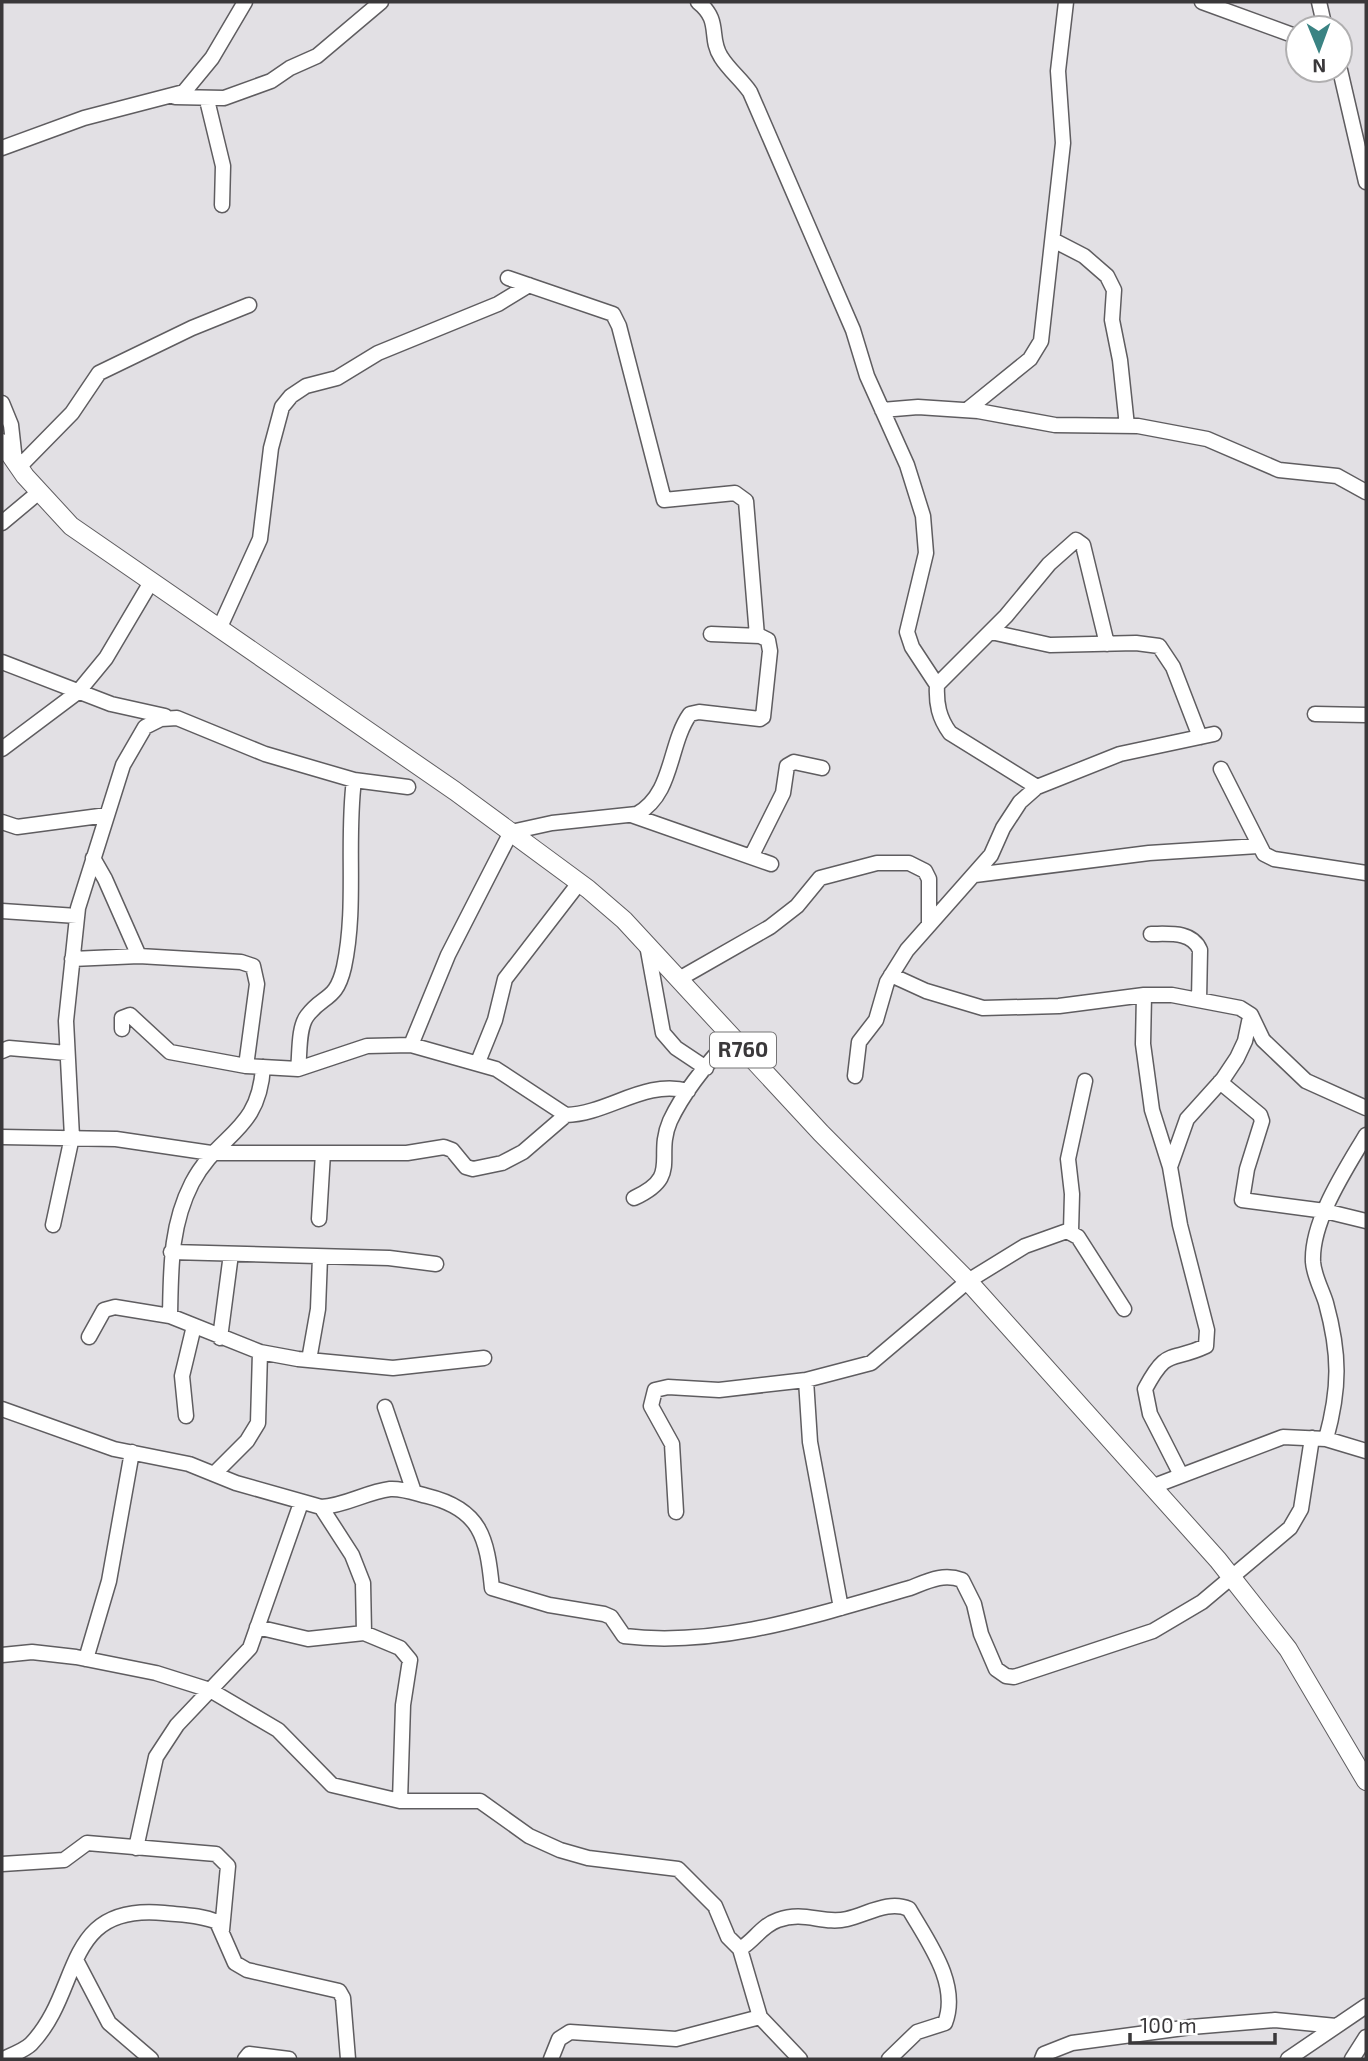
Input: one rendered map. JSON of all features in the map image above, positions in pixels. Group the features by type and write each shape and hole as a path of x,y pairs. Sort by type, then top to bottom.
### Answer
{"main road":[{"name":"R760","path":"2,443 39,492 71,526 220,627 511,832 579,883 647,943 821,1133 968,1281 1154,1486 1231,1576 1288,1649 1366,1781"}],"street":[{"path":"173,97 194,83 245,2"},
{"path":"2,148 84,118 173,97 206,100 224,98 251,89 317,56 381,2"},
{"path":"698,2 713,20 721,58 750,92 853,330 867,376 907,465 925,526 926,553 907,632 912,647 937,685 936,704 942,722 950,733 1037,787"},
{"path":"967,410 1030,359 1041,341 1063,143 1058,71 1066,2"},
{"path":"1202,2 1284,33"},
{"path":"1343,84 1366,182"},
{"path":"206,100 223,166 222,205"},
{"path":"1053,240 1084,256 1107,276 1114,290 1112,320 1120,360 1127,426"},
{"path":"508,278 603,308 616,319 664,499 736,494 746,501 757,636"},
{"path":"220,627 260,539 271,448 282,407 291,396 306,386 337,378 377,352 498,304 529,285"},
{"path":"17,464 72,413 99,373 192,328 249,305"},
{"path":"2,403 11,425 17,464"},
{"path":"882,410 918,407 967,410 1055,425 1127,426 1207,439 1279,470 1337,476 1366,492"},
{"path":"2,523 39,492"},
{"path":"937,685 991,632 1049,564 1076,540 1083,545 1107,644"},
{"path":"2,749 78,692 106,658 151,582"},
{"path":"855,1076 859,1042 876,1020 881,996 891,975 907,950 991,855 1003,828 1020,802 1037,787 1120,754 1207,736 1163,648 1147,643 1036,644 991,632"},
{"path":"411,1045 448,955 511,832 552,822 631,815 654,801 690,714 699,712 754,719 763,717 770,651 768,640 757,636 711,634"},
{"path":"2,662 78,692 169,718 265,754 355,780 408,787"},
{"path":"1315,715 1366,715"},
{"path":"53,1225 72,1137 66,1021 77,916 123,765 145,727 169,718"},
{"path":"751,857 783,793 787,766 793,762 822,768"},
{"path":"1222,769 1258,846 1274,859 1366,873"},
{"path":"298,1069 307,1016 337,990 343,969 349,930 349,853 355,780"},
{"path":"2,821 17,827 107,815"},
{"path":"631,815 771,864"},
{"path":"975,875 1149,853 1258,846"},
{"path":"93,858 106,879 139,956"},
{"path":"679,979 769,927 797,906 820,878 877,863 909,863 925,871 929,878 929,925"},
{"path":"478,1062 495,1020 505,979 579,883"},
{"path":"2,911 77,916"},
{"path":"1151,934 1188,937 1197,942 1200,950 1199,1000"},
{"path":"647,943 663,1033 676,1048 706,1068"},
{"path":"72,960 139,956 253,966 257,984 246,1066"},
{"path":"891,975 968,1005 999,1009 1059,1006 1144,995 1172,995 1240,1008 1251,1015 1263,1040 1306,1080 1366,1108"},
{"path":"1144,995 1143,1044 1152,1110 1170,1167 1178,1218 1207,1330 1207,1341 1202,1348 1177,1353 1162,1363 1145,1389 1145,1398 1181,1475"},
{"path":"122,1029 122,1018 130,1015 170,1052 246,1066 298,1069 367,1046 383,1043 411,1045 478,1062 510,1075 566,1115"},
{"path":"1170,1167 1187,1119 1220,1082 1245,1041 1251,1015"},
{"path":"634,1198 649,1191 663,1176 670,1124 688,1091 732,1037"},
{"path":"2,1051 9,1048 67,1053"},
{"path":"170,1316 171,1252 180,1210 211,1153 229,1140 254,1111 262,1090 263,1067"},
{"path":"1071,1231 1072,1194 1068,1159 1085,1081"},
{"path":"1220,1082 1260,1115 1262,1121 1247,1169 1242,1200 1325,1211 1366,1221"},
{"path":"2,1137 72,1137 153,1143 211,1153 407,1153 444,1147 452,1150 466,1167 481,1168 502,1163 523,1152 566,1115 658,1088 674,1087 688,1091"},
{"path":"2,1409 132,1452 189,1464 301,1503 321,1507 389,1489 414,1492 454,1504 475,1521 485,1541 492,1588 549,1605 604,1614 611,1617 624,1636 659,1641 680,1636 739,1634 841,1608 910,1588 934,1578 952,1576 962,1580 974,1604 988,1653 996,1669 1006,1676 1014,1676 1153,1631 1202,1602 1290,1528 1298,1517 1319,1438 1338,1384 1326,1304 1313,1261 1325,1211 1366,1135"},
{"path":"319,1219 323,1153"},
{"path":"676,1512 672,1444 651,1406 655,1390 668,1387 719,1390 806,1380 871,1363 968,1281 1025,1246 1071,1231"},
{"path":"1071,1231 1078,1237 1124,1309"},
{"path":"171,1252 390,1258 436,1264"},
{"path":"220,1338 232,1254"},
{"path":"309,1360 318,1309 320,1257"},
{"path":"89,1337 104,1310 115,1307 170,1316 260,1352 309,1360 393,1368 484,1357"},
{"path":"186,1416 182,1376 194,1326"},
{"path":"214,1474 247,1441 258,1423 260,1352"},
{"path":"806,1380 810,1442 841,1608"},
{"path":"385,1407 414,1492"},
{"path":"1154,1486 1181,1475 1202,1471 1270,1439 1296,1436 1319,1438 1366,1451"},
{"path":"86,1658 109,1581 132,1452"},
{"path":"136,1848 156,1757 177,1725 250,1648 301,1503"},
{"path":"321,1507 352,1555 363,1583 364,1633"},
{"path":"257,1627 308,1639 364,1633 400,1648 410,1660 403,1705 400,1801"},
{"path":"2,1655 32,1653 86,1658 156,1673 210,1690 278,1731 332,1785 400,1801 480,1801 529,1836 561,1850 588,1858 678,1869 715,1906 728,1937 740,1949 760,2017 800,2059"},
{"path":"2,1864 64,1860 87,1843 216,1854 223,1858 228,1866 222,1930"},
{"path":"740,1949 752,1941 763,1926 781,1919 810,1915 824,1920 845,1920 892,1905 909,1909 950,1987 949,2012 945,2022 917,2032 889,2059"},
{"path":"3,2059 30,2045 50,2017 86,1940 107,1919 144,1911 207,1917 217,1922 222,1930 235,1964 247,1970 339,1991 343,1998 348,2059"},
{"path":"76,1960 109,2023 151,2059"},
{"path":"1288,2059 1366,2006"},
{"path":"551,2059 559,2039 570,2032 676,2039 760,2017"},
{"path":"1042,2059 1044,2054 1072,2043 1191,2027 1275,2020 1336,2026"},
{"path":"1352,2059 1366,2038"},
{"path":"245,2059 249,2054 260,2054 289,2059"}]}
